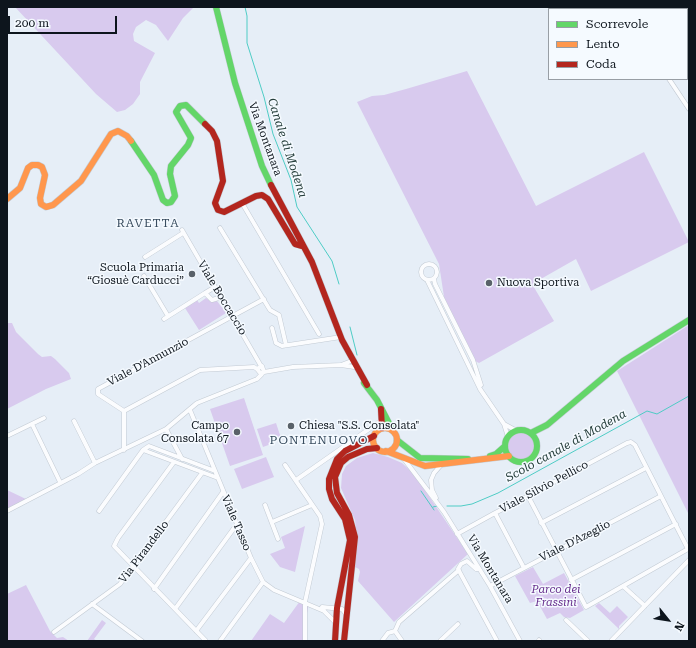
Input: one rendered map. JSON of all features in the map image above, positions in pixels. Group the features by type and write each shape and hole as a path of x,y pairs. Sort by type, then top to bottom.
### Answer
{"main road":[{"name":"Via Montanara","path":"216,7 235,83 262,166 313,265 342,337 340,341 379,404 393,431"},
{"path":"7,198 20,188 28,168 34,164 42,167 45,175 40,198 41,204 46,207 53,205 82,181 102,144 111,134 118,131 127,136 154,175 158,182 162,200 167,203 171,202 175,196 170,174 171,166 188,146 191,138 189,132 177,115 178,107 184,105 191,108 212,131 217,140 223,181 215,203 216,208 224,212 256,196 266,197 295,244 302,246"},
{"path":"531,433 547,425 623,361 689,320"},
{"name":"Via Montanara","path":"379,404 382,428"},
{"path":"505,446 509,456 517,462 528,461 535,454 541,434 547,425"},
{"path":"335,641 337,608 350,540 345,519 332,499 329,489 329,478 337,459 345,451 374,436 382,428 393,431 397,440 413,454 428,460 480,459 496,454 505,446 508,437 517,430 531,433 537,444"},
{"path":"374,436 374,442 377,448"},
{"path":"386,451 394,448 397,440"},
{"path":"344,641 355,537 349,515 337,493 335,477 341,463 348,457 367,449 377,448 419,465 441,465 509,456"}],"street":[{"path":"670,80 689,109"},
{"path":"242,203 319,334"},
{"path":"220,228 270,310 280,315 286,345"},
{"name":"Viale Boccaccio","path":"145,257 183,231 261,366 264,368 263,373"},
{"path":"481,390 473,360 435,284 434,279 437,275 437,269 434,265 428,264 423,267 421,272 422,276 427,280 481,390 489,405 504,424 508,437"},
{"path":"144,276 168,316"},
{"path":"427,280 434,279"},
{"path":"164,319 215,286"},
{"path":"205,293 212,300 222,297"},
{"name":"Viale D'Annunzio","path":"124,411 98,394 98,389 264,299"},
{"path":"272,328 276,344 282,346 342,337"},
{"path":"124,450 124,411 200,370 254,367 257,369 258,373 263,373 293,367 354,363"},
{"path":"257,369 261,366"},
{"path":"7,511 60,482 81,473 95,463 124,450 154,433 166,429 208,398 257,378 263,373"},
{"name":"Viale Tasso","path":"190,410 214,471 251,558 263,582"},
{"path":"7,436 44,418"},
{"path":"296,480 382,420"},
{"path":"74,421 95,463"},
{"path":"32,424 60,482"},
{"path":"504,424 517,430"},
{"path":"166,429 182,459"},
{"name":"Viale Silvio Pellico","path":"457,534 627,443 631,442 635,445 646,468"},
{"path":"99,511 143,450 149,446 214,471"},
{"path":"143,450 218,478"},
{"name":"Via Montanara","path":"404,459 441,507"},
{"path":"174,462 118,538 114,546 206,641"},
{"path":"285,464 320,516 322,524 305,602 305,641"},
{"name":"Via Montanara","path":"441,465 434,473 431,483 432,490 457,534 490,586 520,641"},
{"path":"528,496 541,522 571,580 586,607 624,587 688,549 646,468 541,522"},
{"name":"Via Pirandello","path":"54,632 120,584 202,473"},
{"path":"154,589 223,492"},
{"name":"Viale D'Azeglio","path":"490,586 661,496"},
{"path":"265,505 278,539"},
{"path":"272,522 312,505"},
{"path":"496,513 524,568"},
{"path":"174,609 237,524"},
{"path":"571,580 676,524"},
{"path":"196,632 251,558"},
{"path":"611,641 689,560"},
{"path":"382,641 388,633 395,631 400,622 459,570 461,564 467,561 476,570 479,569"},
{"path":"459,570 497,641"},
{"path":"220,641 263,582 274,590 328,613 335,622"},
{"path":"624,587 645,606"},
{"path":"92,604 142,641"},
{"path":"314,606 342,609 346,615"},
{"path":"566,620 588,641"},
{"path":"440,641 458,624"},
{"path":"395,631 402,641"}],"green space":[{"path":"15,7 194,7 183,18 168,41 156,25 146,20 136,27 133,34 134,41 155,53 140,82 140,94 133,104 125,110 117,112 96,94"},
{"path":"467,71 536,206 644,152 689,242 591,291 576,259 532,284 554,321 479,363 471,359 446,310 439,264 357,102 372,96 384,95"},
{"path":"206,298 212,302 217,301 226,313 199,330 185,308 197,300 199,303"},
{"path":"7,323 12,323 16,332 42,357 51,356 55,359 69,373 71,379 46,389 7,409"},
{"path":"689,325 689,515 617,371"},
{"name":"Campo Consolata 67","path":"244,398 263,455 230,466 210,409"},
{"path":"276,423 281,438 273,440 274,443 263,447 257,429"},
{"path":"521,433 530,437 534,446 530,455 521,459 512,455 508,446 512,437"},
{"path":"373,453 402,463 414,474 468,554 394,622 358,581 360,572 359,569 355,567 357,537 355,520 341,488 342,474 346,466 357,458"},
{"path":"266,457 274,477 242,489 234,469"},
{"path":"7,490 28,500 7,512"},
{"path":"305,526 295,572 280,567 270,554 285,548 281,537"},
{"name":"Parco dei Frassini","path":"533,567 543,584 564,573 584,610 570,618 564,617 560,613 547,619 537,601 530,603 515,576"},
{"path":"26,585 50,631 57,638 63,637 69,641 7,641 7,594"},
{"path":"300,601 309,603 306,618 305,641 251,641 270,614 284,623"},
{"path":"599,603 610,613 617,606 628,617 619,626 619,629 595,606"},
{"path":"102,620 106,623 94,639 97,641 87,641"}],"waterway":[{"name":"Canale di Modena","path":"245,7 247,16 247,43 264,97 273,134 291,180 297,207 332,261 339,284"},
{"name":"Canale di Modena","path":"350,327 357,355"},
{"name":"Scolo canale di Modena","path":"447,506 472,504 498,493 647,411 657,414 689,396"},
{"name":"Canale di Modena","path":"421,491 434,510"},
{"name":"Canale di Modena","path":"433,507 437,506"}],"traffic: fast":[{"path":"216,7 235,83 262,166 271,185"},
{"path":"131,141 154,175 163,200 167,203 171,202 175,196 170,174 171,166 188,145 191,138 176,112 180,106 186,105 205,124"},
{"path":"531,433 547,425 623,361 689,320"},
{"path":"364,383 377,400 393,431"},
{"path":"518,430 524,430 534,437 537,446 536,452 530,459 524,462 518,462 508,455 505,449 505,443 512,433 518,430"},
{"path":"397,440 420,458 468,459"},
{"path":"490,456 496,454 505,446"}],"traffic: slow":[{"path":"7,199 20,188 28,168 32,165 38,165 42,167 45,175 40,198 41,204 46,207 53,205 81,181 111,134 118,131 127,136 131,141"},
{"path":"385,428 393,432 397,440 393,448 385,452 377,448 373,440 377,432 385,428"},
{"path":"386,451 425,466 509,456"}],"traffic: jam":[{"path":"205,124 212,131 217,141 223,181 215,203 218,210 224,212 256,196 262,195 268,199 295,244 302,246"},
{"path":"271,185 312,262 342,340 367,385"},
{"path":"381,409 382,428"},
{"path":"335,641 337,608 350,540 345,519 332,499 329,489 329,479 337,459 345,451 374,436"},
{"path":"344,641 355,537 349,515 337,493 335,477 341,463 348,457 367,449 377,448"}],"place":[{"name":"Scuola Primaria “Giosuè Carducci”","path":"192,274"},
{"name":"Nuova Sportiva","path":"489,283"},
{"name":"Chiesa \"S.S. Consolata\"","path":"291,426"},
{"name":"Campo Consolata 67","path":"237,432"}],"district":[{"name":"RAVETTA","path":"148,223"},
{"name":"PONTENUOVO","path":"319,440"}]}
